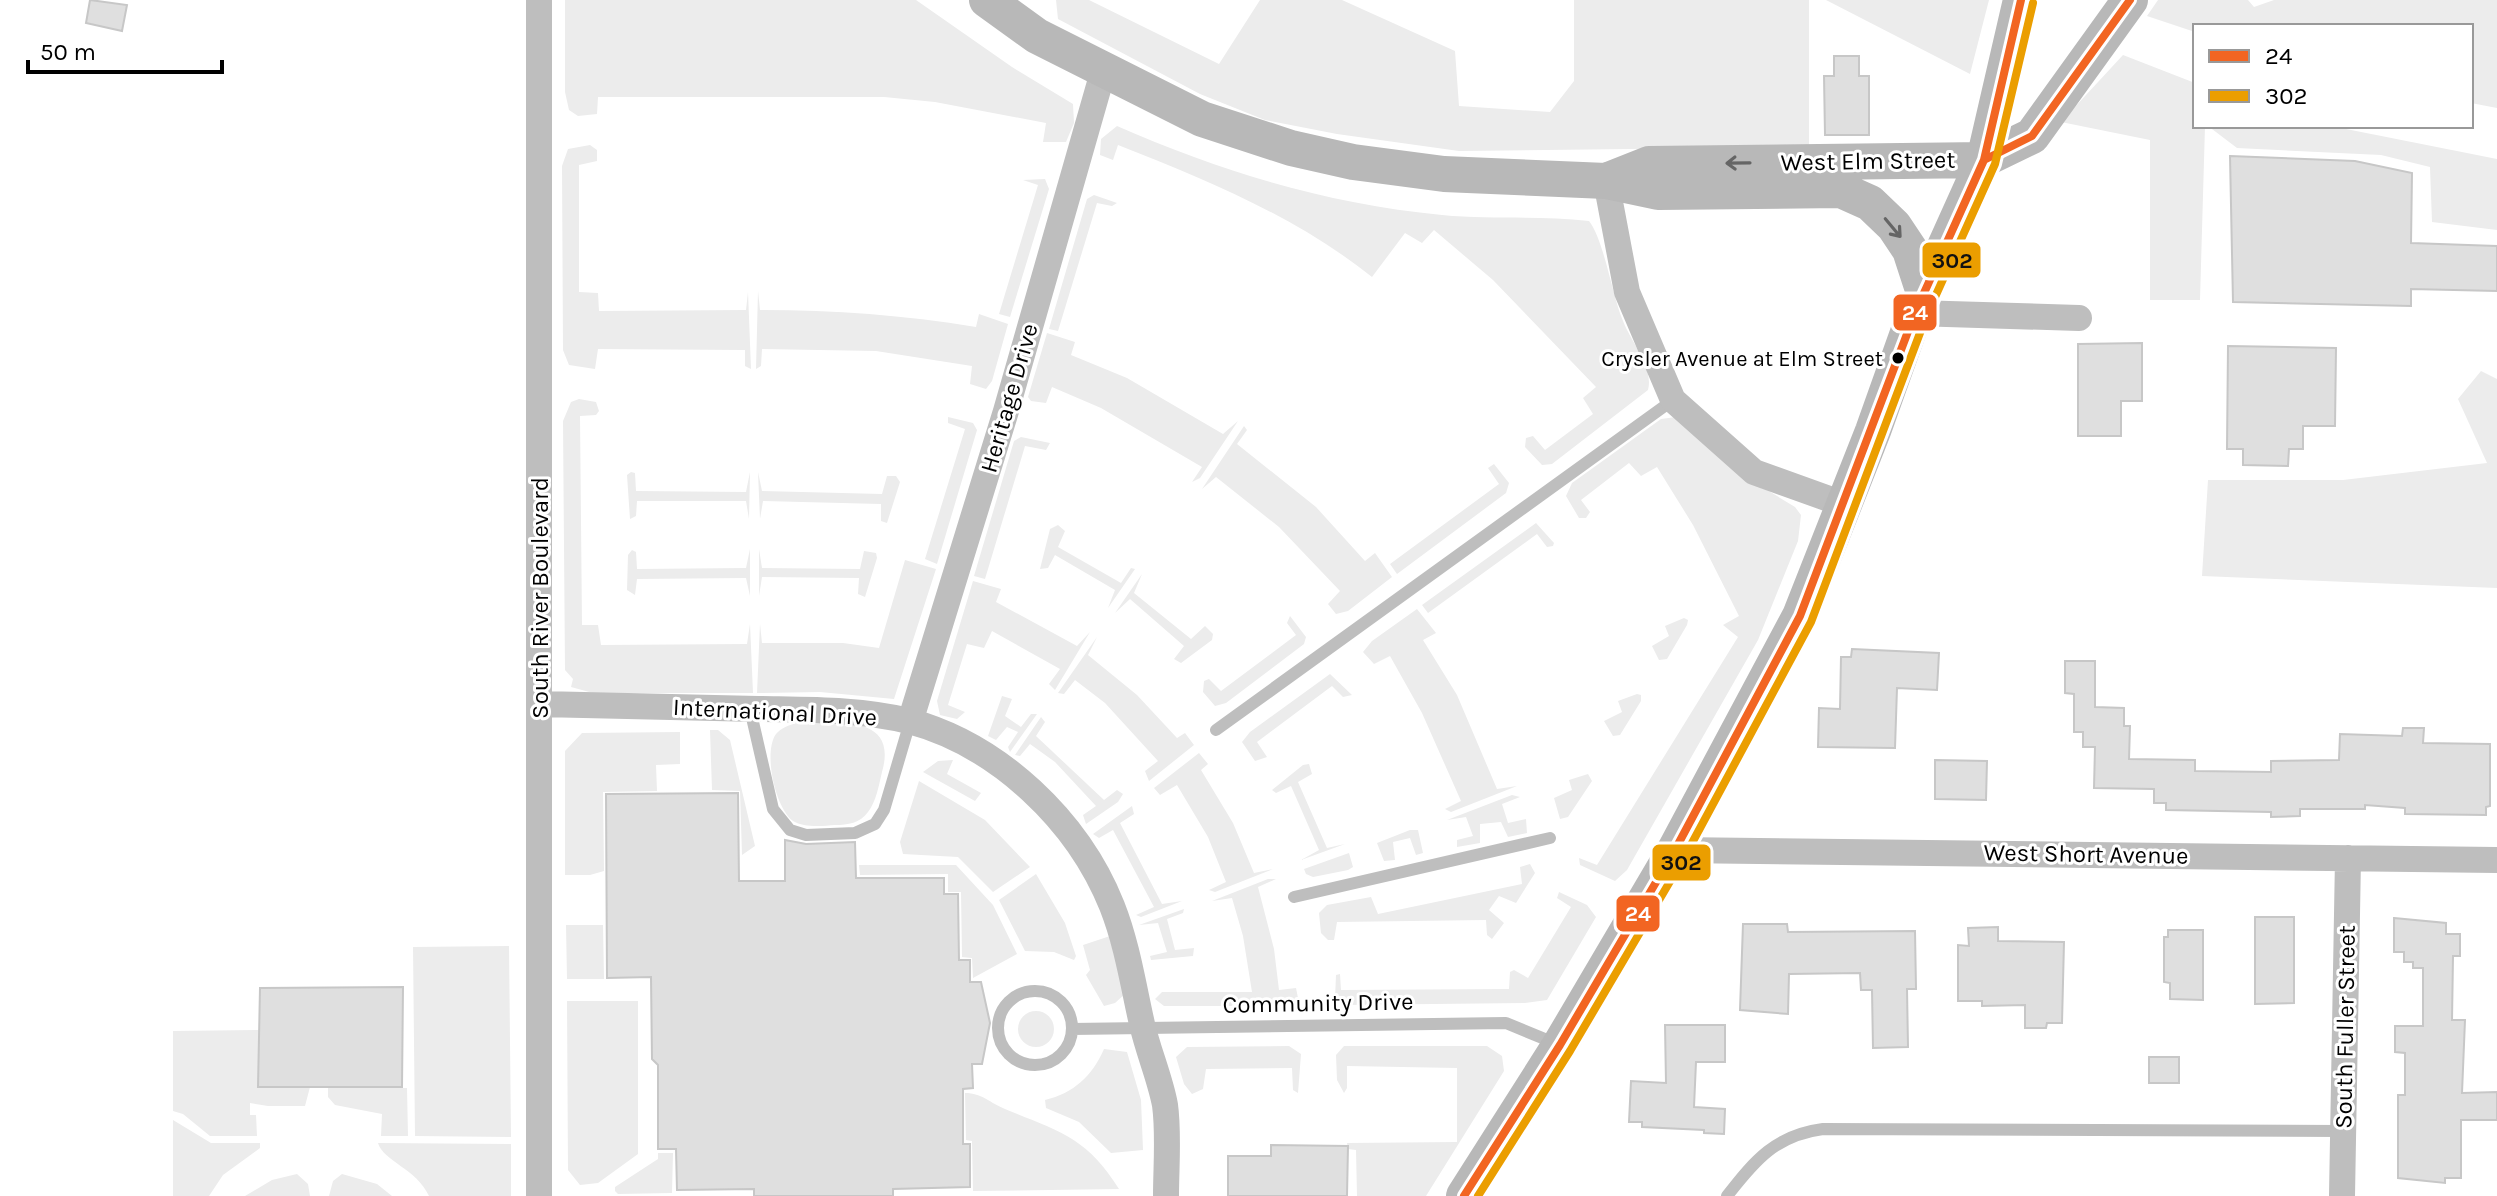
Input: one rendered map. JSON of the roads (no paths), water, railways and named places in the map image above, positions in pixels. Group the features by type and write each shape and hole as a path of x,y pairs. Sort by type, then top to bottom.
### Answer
{"main road":[{"path":"1464,1196 1560,1045 1675,850 1800,616 1919,303 1984,160 2021,0"},
{"path":"1984,160 2032,136 2130,0"},
{"name":"West Elm Street","path":"1011,6 1037,36 1103,72 1202,119 1291,148 1353,162 1444,174 1606,181 1658,192 1841,190 1870,203 1894,226 1910,250 1919,303"},
{"name":"West Elm Street","path":"1606,181 1649,164 1984,160"},
{"name":"West Elm Street","path":"1841,190 1860,180 1933,179 1984,160"}],"street":[{"name":"South River Boulevard","path":"539,0 539,1196"},
{"name":"Heritage Drive","path":"910,722 1003,420 1103,72"},
{"path":"1606,181 1627,292 1673,400 1754,472 1843,504"},
{"path":"1919,303 2079,318"},
{"name":"International Drive","path":"540,704 854,711 910,722 959,741 1002,767 1041,798 1072,834 1096,871 1112,905 1124,939 1142,1027 1165,1106 1166,1196"},
{"name":"West Short Avenue","path":"1675,850 2497,860"},
{"name":"South Fuller Street","path":"2342,1196 2348,858"}],"lane":[{"path":"1216,730 1673,400"},
{"path":"750,709 773,809 790,830 806,835 855,833 875,824 884,810 910,722"},
{"path":"1294,897 1550,838"},
{"path":"1033,992 1045,993 1065,1006 1072,1029 1066,1050 1058,1058 1037,1065 1016,1060 1008,1053 999,1033 1003,1010 1021,994 1033,992"},
{"name":"Community Drive","path":"1072,1029 1506,1023 1560,1045"},
{"path":"1727,1196 1775,1144 1797,1132 1823,1129 2343,1131"}],"place":[{"name":"Crysler Avenue at Elm Street","path":"1898,358"}]}
